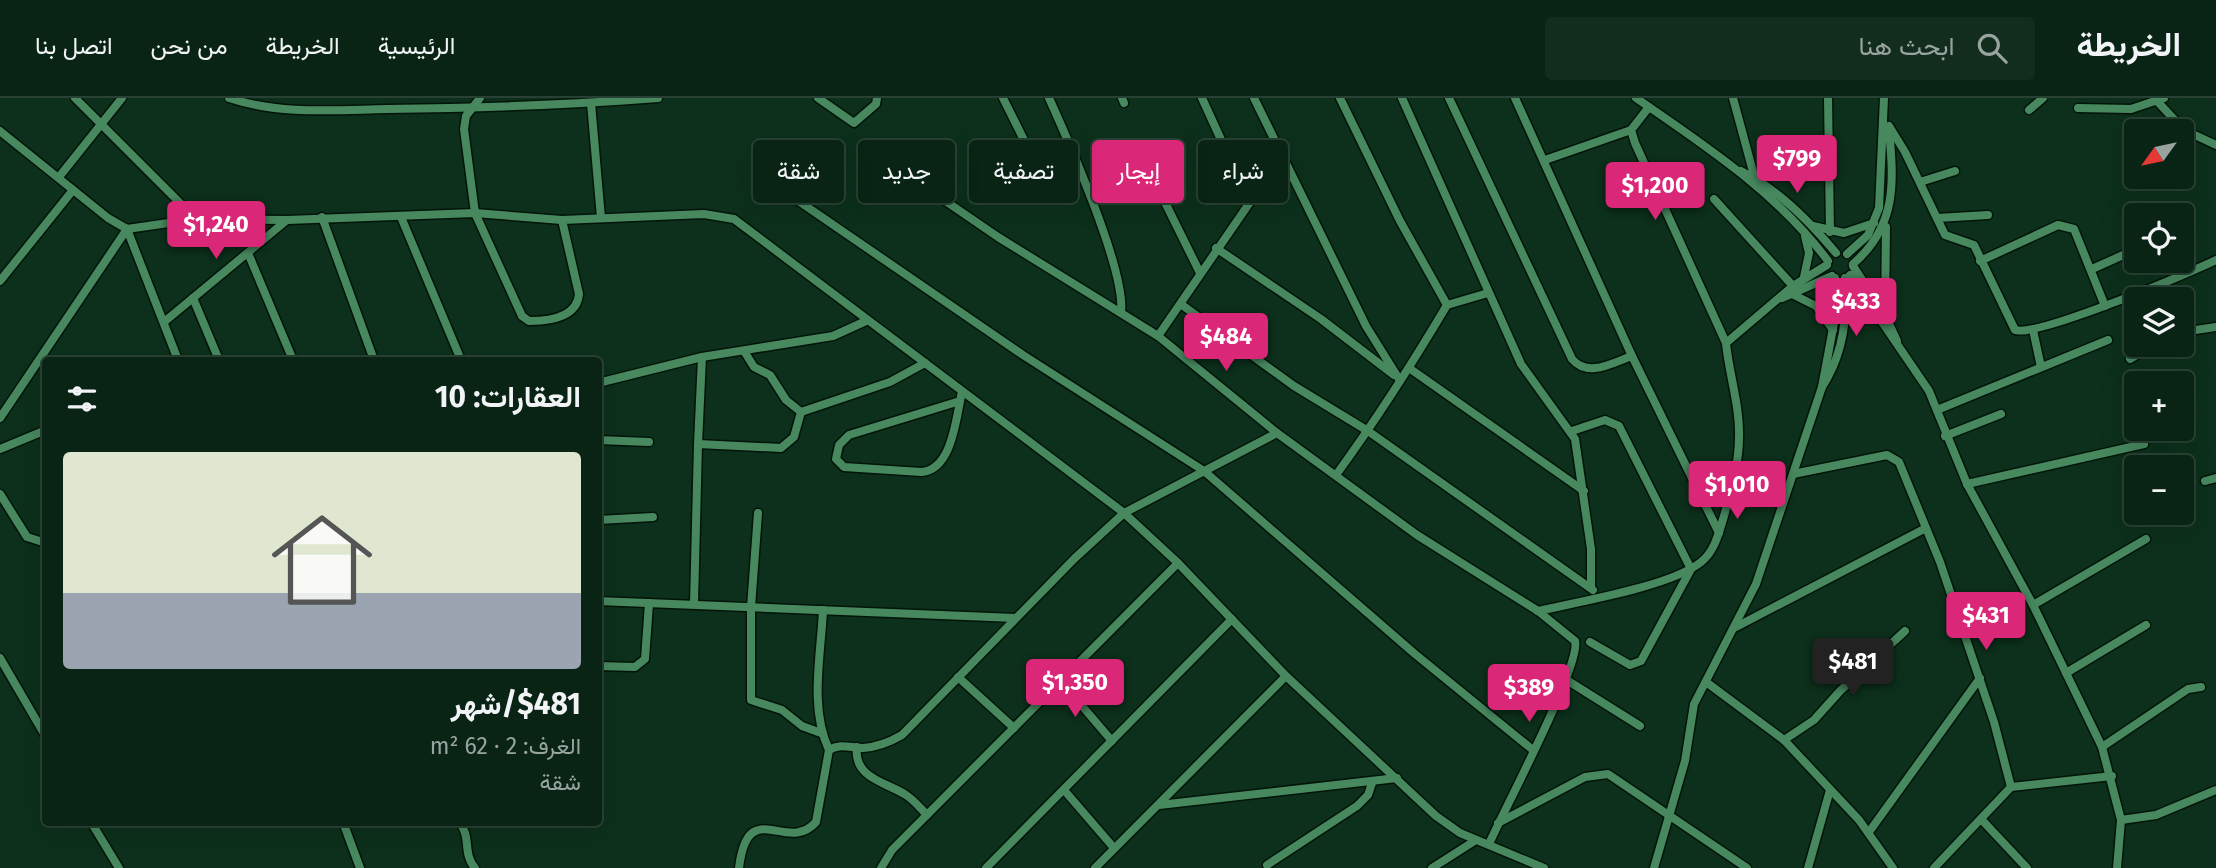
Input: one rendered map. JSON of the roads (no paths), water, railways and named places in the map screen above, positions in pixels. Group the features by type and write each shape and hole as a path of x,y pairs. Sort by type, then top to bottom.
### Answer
{"street":[{"path":"75,98 103,122 196,219"},
{"path":"59,177 122,98"},
{"path":"229,98 284,110 471,108 658,98"},
{"path":"480,98 471,108 464,129 475,213 522,316 529,321 554,318 577,305 579,295 562,220"},
{"path":"818,98 854,124 876,104 877,98"},
{"path":"1003,98 1024,140"},
{"path":"1049,98 1066,135 1121,284 1121,312"},
{"path":"1202,98 1221,140"},
{"path":"1254,98 1275,140"},
{"path":"1340,98 1394,209 1447,304"},
{"path":"1402,98 1527,375 1572,431 1578,447 1584,491 1591,549 1591,588"},
{"path":"1450,98 1572,359 1584,369 1592,369 1632,356"},
{"path":"1515,98 1632,356 1719,533"},
{"path":"1636,98 1754,182 1836,253 1847,254 1862,242 1874,223 1882,193 1884,98"},
{"path":"1733,98 1754,182"},
{"path":"1828,98 1830,232"},
{"path":"2029,110 2043,98"},
{"path":"2078,108 2131,109 2161,100 2184,130 2216,145"},
{"path":"591,103 601,218"},
{"path":"1545,160 1632,130 1649,107"},
{"path":"1882,316 1886,221 1891,180 1885,112"},
{"path":"1888,125 1946,236 1972,243 2012,328 2021,332 2105,306 2216,260"},
{"path":"1590,642 1630,665 1641,661 1691,569 1709,554 1719,533 1732,488 1740,435 1726,343 1644,164 1632,130"},
{"path":"0,131 73,190 127,229 177,357"},
{"path":"1288,167 1366,326 1399,379"},
{"path":"1920,182 1955,171"},
{"path":"0,281 73,190"},
{"path":"1714,200 1792,290 1816,306 1834,330"},
{"path":"801,203 1023,355 1204,471 1415,654 1533,750"},
{"path":"948,203 1158,336 1277,433 1417,535 1538,611 1575,641 1577,651 1489,844"},
{"path":"1166,203 1200,272"},
{"path":"1158,336 1182,305 1200,272 1248,203"},
{"path":"0,418 127,229 196,219 287,220 475,213 562,220 704,214 734,219 866,321 925,362 961,396 1124,513 1178,563 1286,676 1436,816 1476,840 1544,868"},
{"path":"1937,218 1988,215"},
{"path":"322,217 372,357"},
{"path":"401,217 460,357"},
{"path":"164,323 287,220"},
{"path":"1792,290 1845,273 1878,237 1886,221"},
{"path":"1807,228 1852,232 1874,223"},
{"path":"1980,261 2064,224 2074,229 2105,306"},
{"path":"1807,228 1827,263 1845,273 1882,316 1898,347 1921,379 1937,410 1945,436 1967,484 2033,605 2102,747 2112,776 2120,820 2117,868"},
{"path":"1804,277 1809,253 1807,228"},
{"path":"1216,248 1321,319 1399,379"},
{"path":"248,253 291,357"},
{"path":"1726,343 1836,253"},
{"path":"1822,387 1847,254"},
{"path":"2091,269 2124,255"},
{"path":"1654,868 1685,761 1694,704 1735,628 1772,542 1822,387 1835,358 1846,319 1845,273"},
{"path":"1336,475 1390,398 1399,379 1409,368 1447,304 1488,293"},
{"path":"193,298 218,357"},
{"path":"1182,305 1294,386 1368,431 1601,596"},
{"path":"1846,319 1857,312 1882,316"},
{"path":"602,382 702,357 833,336 866,321"},
{"path":"2194,330 2216,327"},
{"path":"2033,330 2041,366"},
{"path":"1937,410 2108,340"},
{"path":"744,351 754,367 770,375 786,400 801,412"},
{"path":"694,604 702,357"},
{"path":"801,412 890,382 925,362"},
{"path":"1409,368 1584,491"},
{"path":"961,396 946,452 938,467 933,470 921,472 844,467 836,459 839,445 849,435 961,396"},
{"path":"698,444 781,448 794,437 801,412"},
{"path":"1945,436 2001,414"},
{"path":"1572,431 1605,420 1619,426 1691,569"},
{"path":"0,449 42,432"},
{"path":"829,750 842,746 888,743 902,735 1015,618 1124,513 1277,433"},
{"path":"602,439 649,442"},
{"path":"1967,484 2144,444"},
{"path":"1793,474 1892,455 1903,469 1980,678 2011,787"},
{"path":"2204,481 2216,478"},
{"path":"0,494 27,537 42,542"},
{"path":"758,513 751,607 751,700 782,710 802,726 821,733"},
{"path":"602,520 653,517"},
{"path":"1735,628 1926,528"},
{"path":"2033,605 2146,539"},
{"path":"880,868 892,850 1059,679 1178,563"},
{"path":"1538,611 1601,596 1691,569"},
{"path":"602,601 1015,618"},
{"path":"602,666 635,667 645,659 649,603"},
{"path":"739,868 742,844 750,833 758,829 806,830 816,822 829,750 821,733 817,705 823,610"},
{"path":"986,868 1232,619"},
{"path":"2066,673 2146,625"},
{"path":"1784,740 1814,720 1840,691 1905,632"},
{"path":"0,658 42,730"},
{"path":"1095,868 1286,676"},
{"path":"958,677 1014,728"},
{"path":"1869,832 1980,678"},
{"path":"1059,679 1112,741"},
{"path":"1565,679 1640,726"},
{"path":"1706,682 1784,740 1869,832 1892,867"},
{"path":"2102,747 2188,689 2201,687"},
{"path":"857,747 857,762 866,774 908,796 927,815"},
{"path":"1498,822 1586,777 1600,773 1616,779 1747,868"},
{"path":"1934,868 2011,787 2112,776"},
{"path":"1159,805 1372,783 1397,778"},
{"path":"1266,865 1357,806 1368,795 1372,783"},
{"path":"1064,790 1114,848"},
{"path":"1808,868 1830,790"},
{"path":"2120,820 2155,816 2216,790"},
{"path":"1981,819 2027,868"},
{"path":"93,826 119,868"},
{"path":"344,826 360,868"},
{"path":"462,826 467,833 467,858 475,868"},
{"path":"1432,868 1476,840"}]}
